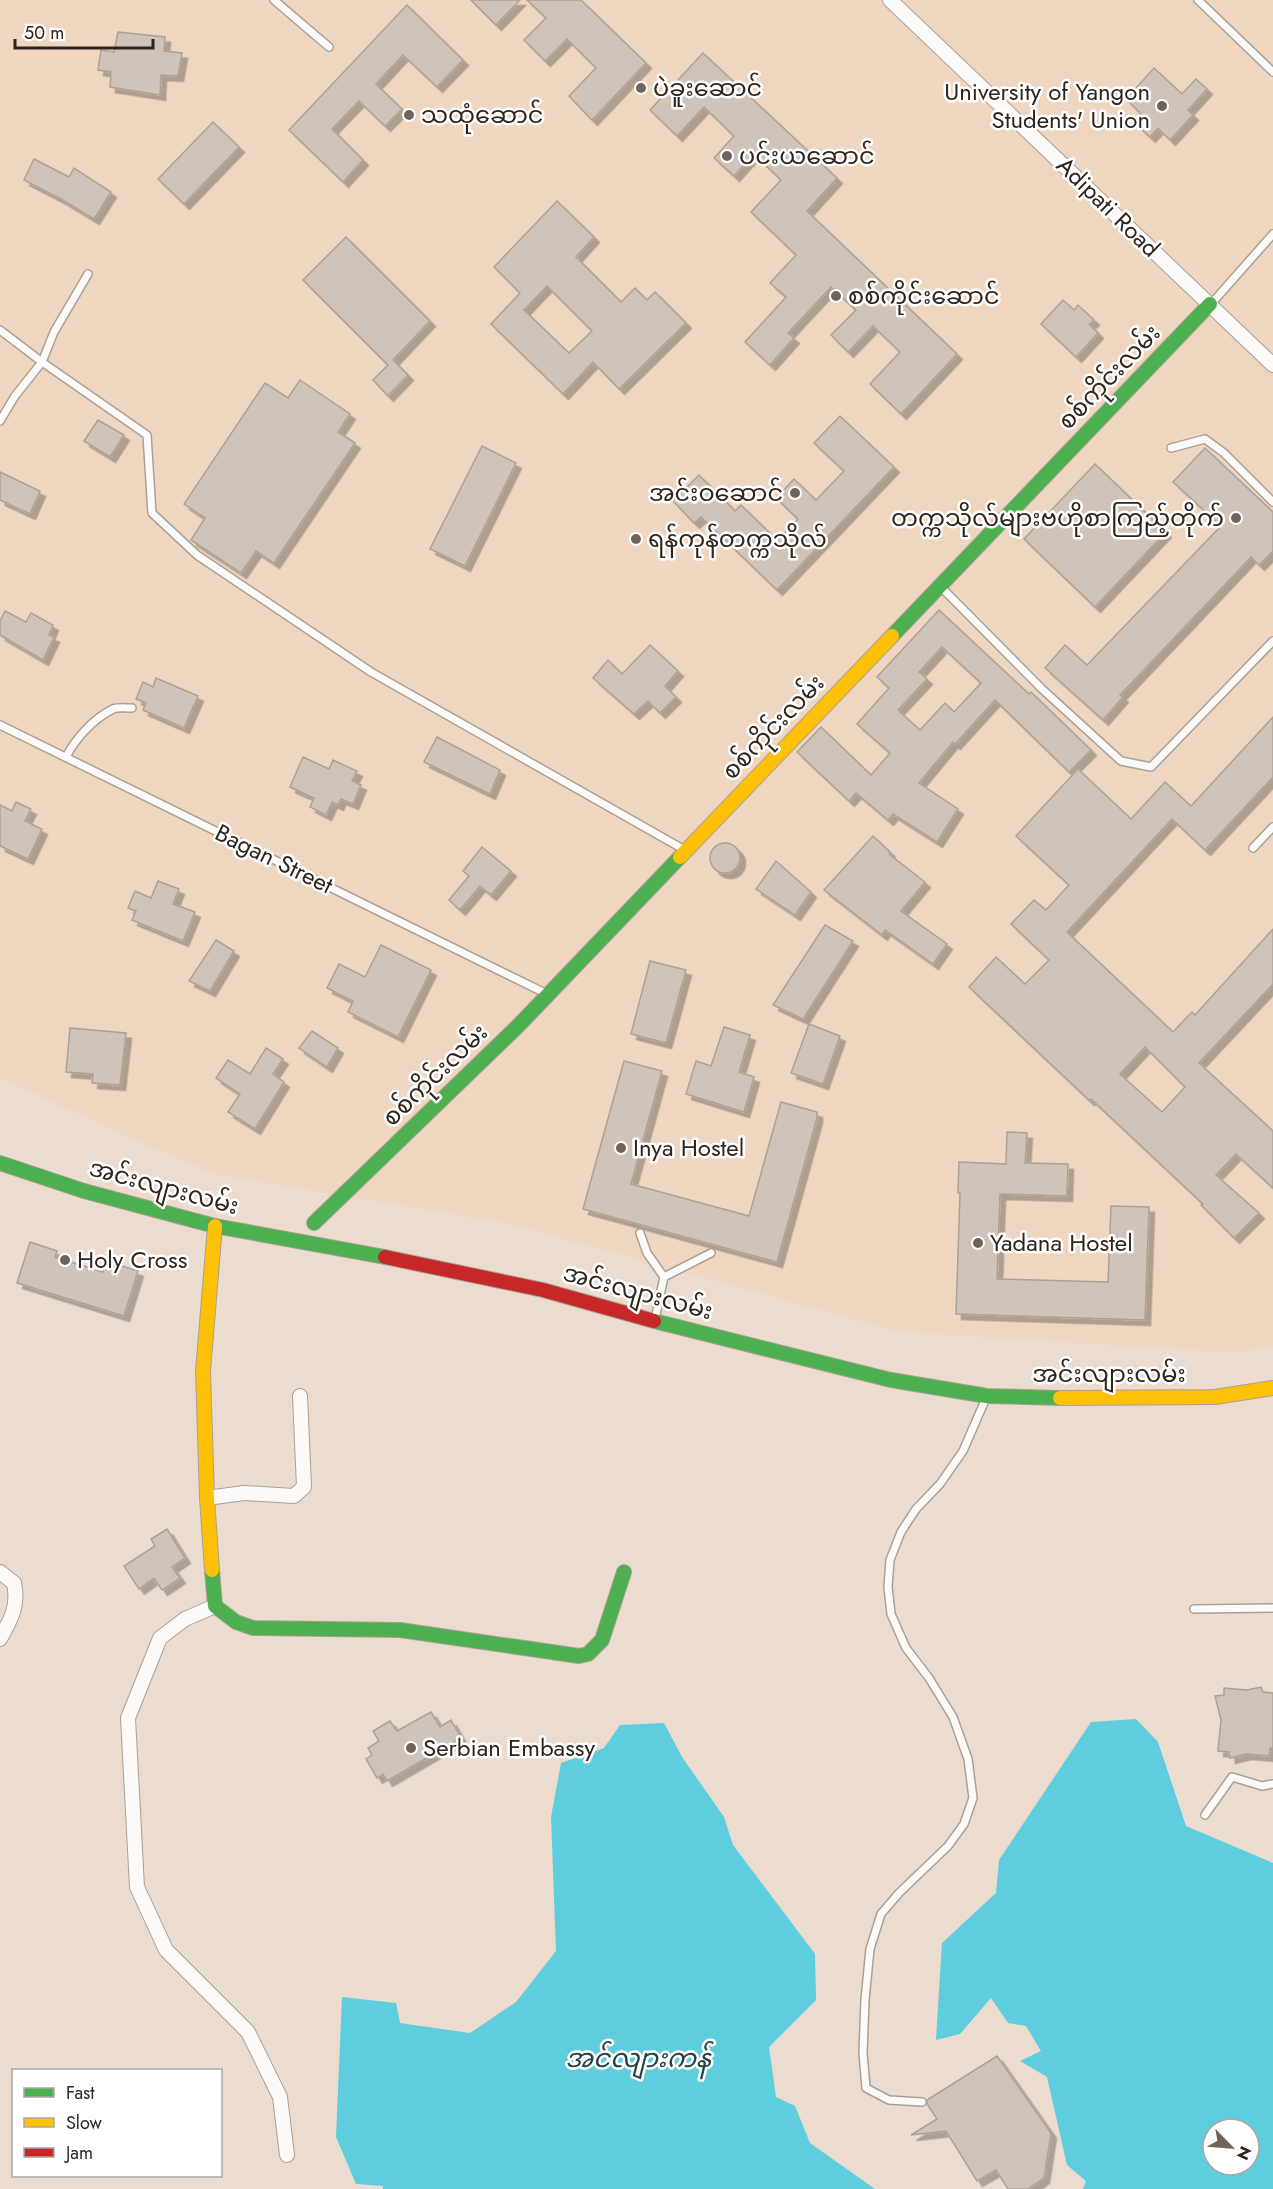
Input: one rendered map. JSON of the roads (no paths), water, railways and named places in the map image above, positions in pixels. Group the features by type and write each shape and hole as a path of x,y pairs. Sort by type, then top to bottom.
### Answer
{"street":[{"name":"Adipati Road","path":"890,0 1273,365"},
{"name":"စစ်ကိုင်းလမ်း","path":"311,1226 548,995 1210,304"},
{"name":"အင်းလျားလမ်း","path":"0,1162 84,1191 215,1226 298,1238 543,1290 655,1321 891,1380 987,1396 1092,1399 1215,1397 1273,1388"},
{"path":"215,1226 203,1371 207,1498 216,1606 236,1622 253,1628 400,1630 579,1656 588,1654 602,1640 624,1572"},
{"path":"207,1498 244,1493 294,1496 304,1487 300,1396"},
{"path":"0,1572 14,1583 17,1597 12,1618 0,1639"},
{"path":"216,1606 185,1619 160,1638 128,1718 137,1887 166,1950 248,2032 280,2097 287,2155"}],"lane":[{"path":"274,0 328,47"},
{"path":"1198,0 1273,72"},
{"name":"စစ်ကိုင်းလမ်း","path":"1210,304 1273,234"},
{"path":"0,421 15,396 42,362 54,332 88,274"},
{"path":"0,330 147,435 152,513 197,555 371,672 686,850"},
{"path":"1171,448 1205,439 1224,453 1273,502"},
{"path":"940,586 1042,689 1121,761 1150,767 1273,641"},
{"path":"66,757 75,740 98,720 115,708 132,708"},
{"name":"Bagan Street","path":"0,725 548,995"},
{"path":"1253,848 1273,827"},
{"path":"640,1233 647,1253 664,1277 655,1321"},
{"path":"664,1277 711,1253"},
{"path":"922,2102 888,2100 866,2088 863,2053 870,1949 881,1914 899,1893 948,1846 964,1824 973,1798 968,1759 953,1717 929,1678 906,1648 891,1614 888,1587 890,1560 901,1532 916,1509 940,1484 963,1451 987,1396"},
{"path":"1194,1610 1273,1608"},
{"path":"1205,1815 1232,1777 1262,1786 1273,1785"}],"water":[{"path":"1136,1719 1158,1742 1186,1826 1273,1863 1273,2189 1083,2189 1086,2181 1067,2165 1047,2077 1020,2061 1041,2051 1026,2026 1008,2023 991,1998 960,2034 936,2040 942,1943 996,1893 999,1860 1091,1722"},
{"name":"အင်လျားကန်","path":"664,1723 682,1757 724,1817 733,1845 815,1954 816,2000 769,2047 776,2097 795,2106 810,2143 875,2189 383,2189 383,2186 356,2184 336,2137 342,1997 396,2003 400,2023 470,2033 516,2002 556,1951 551,1817 561,1763 604,1748 620,1725"}],"place":[{"name":"ပဲခူးဆောင်","path":"641,88"},
{"name":"University of Yangon Students' Union","path":"1162,106"},
{"name":"သထုံဆောင်","path":"409,115"},
{"name":"ပင်းယဆောင်","path":"727,156"},
{"name":"စစ်ကိုင်းဆောင်","path":"836,296"},
{"name":"အင်းဝ‌ဆောင်","path":"795,493"},
{"name":"တက္ကသိုလ်များဗဟိုစာကြည့်တိုက်","path":"1236,518"},
{"name":"ရန်ကုန်တက္ကသိုလ်","path":"636,539"},
{"name":"Inya Hostel","path":"621,1148"},
{"name":"Yadana Hostel","path":"978,1243"},
{"name":"Holy Cross","path":"65,1260"},
{"name":"Serbian Embassy","path":"411,1748"}]}
